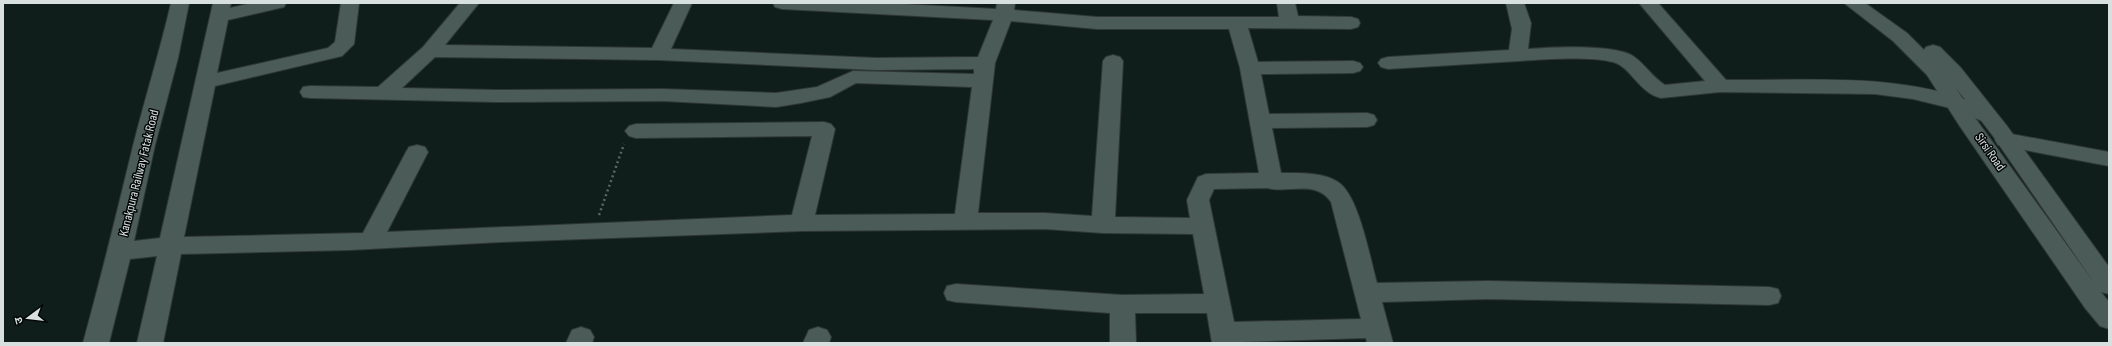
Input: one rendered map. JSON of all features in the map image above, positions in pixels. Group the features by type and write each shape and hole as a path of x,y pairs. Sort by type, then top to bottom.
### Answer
{"street":[{"name":"Kanakpura Railway Fatak Road","path":"96,343 120,251 144,145 168,58 180,3"},
{"path":"150,343 221,10 277,3"},
{"path":"205,82 335,52 344,44 350,3"},
{"path":"384,93 430,51 470,3"},
{"path":"659,54 684,3"},
{"path":"782,3 1005,9 1076,22 1142,24 1237,24 1290,22 1351,23"},
{"path":"1286,3 1290,22"},
{"path":"1515,3 1522,18 1522,37 1517,55"},
{"path":"1648,3 1720,86"},
{"name":"Sirsi Road","path":"1853,3 1900,37 1935,71 2089,294 2109,319"},
{"name":"Sirsi Road","path":"1873,3 1922,40 1954,72 2006,140 2109,285"},
{"path":"966,221 984,72 1005,9"},
{"path":"1237,24 1250,68 1272,182"},
{"path":"430,51 659,54 876,64 984,72"},
{"path":"1388,64 1553,53 1608,55 1622,58 1648,84 1661,92 1720,86 1875,88 1913,93 1956,103 1987,116"},
{"path":"1103,226 1113,61"},
{"path":"1250,68 1353,67"},
{"path":"310,92 496,96 663,96 776,100 801,97 823,92 853,77 984,72"},
{"path":"1260,121 1367,120"},
{"path":"636,131 824,129 802,223"},
{"path":"2006,140 2109,159"},
{"path":"370,241 418,152"},
{"path":"1206,182 1315,183 1327,185 1336,192 1344,204 1377,335 1224,338 1217,304 1214,277 1203,226 1198,200 1206,182"},
{"path":"120,251 171,246 370,241 594,230 802,223 1045,221 1103,226 1203,226"},
{"path":"1366,294 1488,290 1769,296"},
{"path":"956,293 1122,304 1217,304"},
{"path":"1122,304 1123,343"}],"path":[{"path":"594,230 626,138 629,134 636,131"}]}
